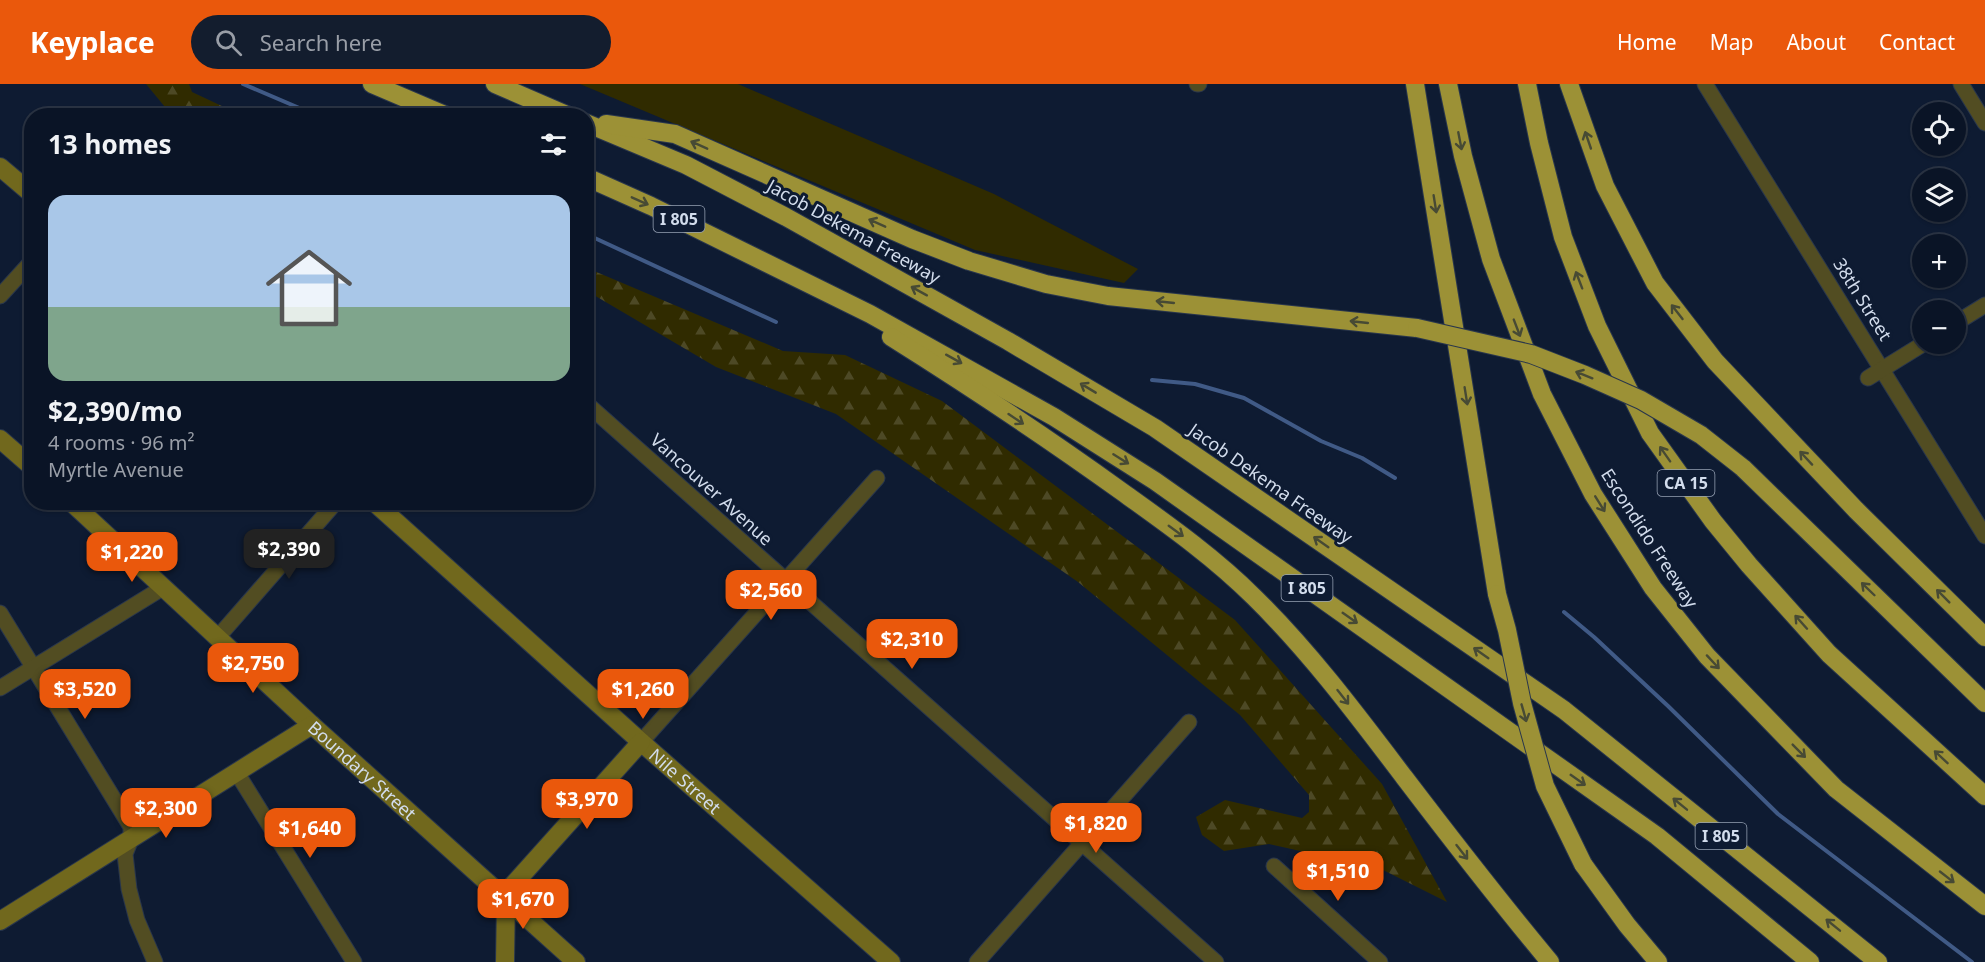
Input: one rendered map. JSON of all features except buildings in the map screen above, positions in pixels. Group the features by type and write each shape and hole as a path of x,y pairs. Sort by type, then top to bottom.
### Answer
{"highway":[{"path":"372,84 428,108"},
{"path":"495,84 550,108"},
{"path":"1416,84 1497,594 1522,703 1545,786 1583,864 1627,925 1658,962"},
{"name":"Escondido Freeway","path":"1448,84 1463,156 1491,259 1542,394 1593,494 1653,588 1707,656 1836,789 1985,906"},
{"name":"CA 15","path":"1527,84 1539,143 1563,237 1597,326 1650,433 1713,521 1829,654 1985,796"},
{"path":"1569,84 1605,186 1655,283 1715,361 1856,510 1985,637"},
{"path":"594,123 675,134 912,238 969,261 1046,284 1108,296 1417,328 1531,354 1585,375 1641,400 1701,435 1743,468 1985,703"},
{"name":"Jacob Dekema Freeway","path":"594,125 686,165 786,217 1008,341 1155,428 1564,710 1878,962"},
{"name":"I 805","path":"594,181 772,264 870,314 1054,417 1155,481 1657,836 1810,962"},
{"path":"772,264 954,376 1077,460 1195,544 1253,595 1297,641 1343,696 1550,962"}],"street":[{"name":"38th Street","path":"1705,84 1985,536"},
{"path":"1961,84 1985,123"},
{"path":"0,167 24,187"},
{"path":"0,296 24,270"},
{"path":"1966,317 1985,305"},
{"path":"1868,378 1912,351"},
{"name":"Vancouver Avenue","path":"594,410 1216,962"},
{"path":"0,439 24,460"},
{"path":"505,962 506,899 512,886 877,478"},
{"name":"Boundary Street","path":"80,510 312,725 576,962"},
{"path":"218,637 329,510"},
{"name":"Nile Street","path":"383,510 891,962"},
{"path":"0,688 164,587"},
{"path":"0,614 131,827 131,839 125,854 129,889 137,920 155,962"},
{"path":"977,962 1189,722"},
{"path":"0,921 312,725"},
{"path":"237,773 354,962"},
{"path":"1274,866 1380,962"}],"green space":[{"path":"146,84 189,84 192,92 226,108 167,108"},
{"path":"580,84 738,84 994,194 1138,269 1124,283 975,250"},
{"path":"594,271 783,351 845,355 942,401 1235,620 1382,784 1447,902 1381,869 1269,844 1224,851 1202,835 1196,817 1225,800 1302,818 1309,812 1309,795 1240,715 1078,582 836,414 716,367 594,295"}],"waterway":[{"path":"243,84 299,108"},
{"path":"594,238 776,322"},
{"path":"1152,380 1195,384 1244,398 1321,441 1362,458 1395,478"},
{"path":"1564,612 1668,706 1778,814 1972,962"}]}
